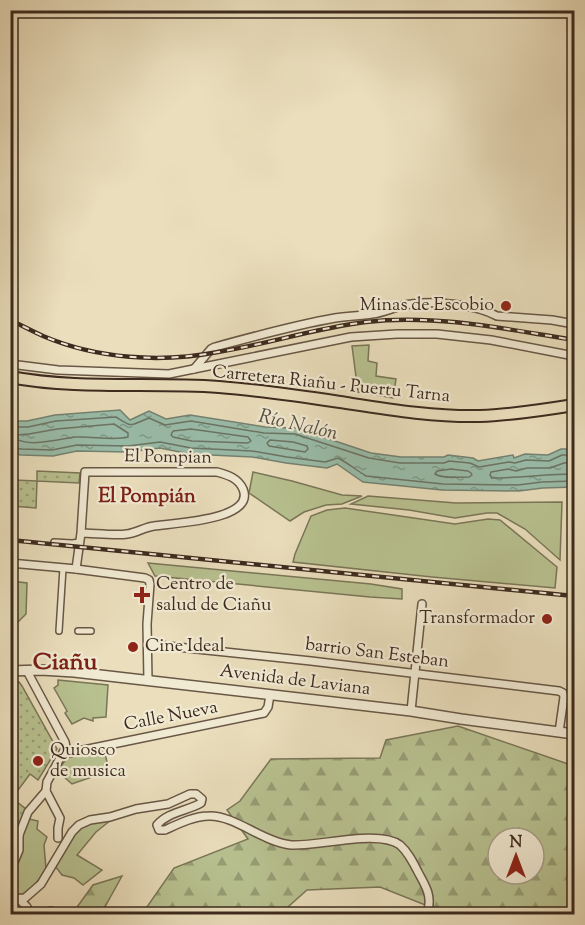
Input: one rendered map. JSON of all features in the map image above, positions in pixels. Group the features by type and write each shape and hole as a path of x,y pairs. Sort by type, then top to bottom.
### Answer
{"main road":[{"name":"Carretera Riañu - Puertu Tarna","path":"12,378 86,384 216,387 266,391 390,410 441,415 501,415 574,405"}],"street":[{"path":"194,369 215,346 313,322 378,313 411,304 446,303 489,312 496,316 574,324"},
{"path":"10,364 58,370 169,374 370,335 444,334 491,340 574,356"},
{"name":"El Pompian","path":"85,472 217,472 232,477 242,488 244,494 239,507 230,512 194,522 152,526 127,534 81,532 85,472"},
{"path":"76,569 81,532"},
{"path":"54,542 80,542"},
{"path":"10,563 76,569 149,580 148,681"},
{"path":"59,631 63,568"},
{"path":"411,711 422,604"},
{"path":"78,631 91,631"},
{"name":"barrio San Esteban","path":"148,644 559,691 564,697 559,732"},
{"name":"Avenida de Laviana","path":"10,671 58,670 411,711 461,720 574,734"},
{"path":"27,671 66,747 64,754 50,774 46,791 60,818 58,838"},
{"name":"Calle Nueva","path":"64,754 264,713 268,707 270,695"},
{"path":"10,872 19,850 19,835 28,812 46,791"},
{"path":"10,899 25,898 41,885 72,832 79,825 90,820 136,809 168,804 190,794 196,794 202,798 201,803 172,814 159,822 157,825 159,830 165,830 200,817 211,816 235,823 277,842 292,845 372,839 396,843 409,855 429,894 428,910 422,915"},
{"path":"10,830 19,835"},
{"path":"19,899 27,907 25,915"}],"green space":[{"path":"369,345 368,361 377,363 376,376 396,379 393,398 358,392 352,346"},
{"path":"11,470 14,470 14,480 37,481 36,508 11,506"},
{"path":"37,471 80,473 79,483 37,481"},
{"path":"253,472 342,495 362,496 342,504 326,505 304,512 290,521 249,493"},
{"path":"368,496 456,503 562,502 560,560 525,529 497,513 455,518 351,504"},
{"path":"345,508 455,524 488,519 500,520 557,567 555,588 293,562 311,516 327,510"},
{"path":"148,563 371,584 402,589 402,599 155,576"},
{"path":"11,581 27,583 26,614 18,622 13,622 13,633 17,633 16,648 11,648"},
{"path":"12,680 19,682 22,686 57,749 38,780 30,774 12,798 26,809 17,828 11,824 10,682"},
{"path":"58,680 108,685 106,717 93,718 93,721 84,718 72,724 54,688 58,685"},
{"path":"458,726 574,766 574,914 448,914 380,887 307,890 280,914 142,914 174,868 248,839 227,810 240,801 271,759 380,758 386,740"},
{"path":"104,749 109,771 72,784 57,771 68,757"},
{"path":"29,819 38,821 37,829 47,837 44,845 46,869 36,884 27,891 11,896 11,877 17,864 21,835"},
{"path":"111,820 96,832 77,855 102,870 83,885 74,878 62,875 55,866 75,833 88,824"},
{"path":"122,876 101,914 72,914 93,885"}],"water":[{"name":"Río Nalón","path":"120,410 130,420 149,411 166,419 190,415 265,427 296,428 371,453 401,457 444,457 448,455 473,458 478,461 513,455 514,458 525,454 548,455 561,449 574,449 574,487 519,491 442,490 363,482 337,464 327,468 252,457 190,454 160,448 128,452 77,451 53,456 11,453 11,421"}],"railway":[{"path":"10,320 43,336 85,350 152,358 237,349 347,325 392,320 445,321 574,340"},
{"path":"10,540 574,596"}],"place":[{"name":"Minas de Escobio","path":"506,306"},
{"name":"Centro de salud de Ciañu","path":"142,595"},
{"name":"Transformador","path":"547,619"},
{"name":"Cine Ideal","path":"133,647"},
{"name":"Quiosco de musica","path":"38,761"}],"district":[{"name":"El Pompián","path":"147,497"},
{"name":"Ciañu","path":"65,663"}]}
